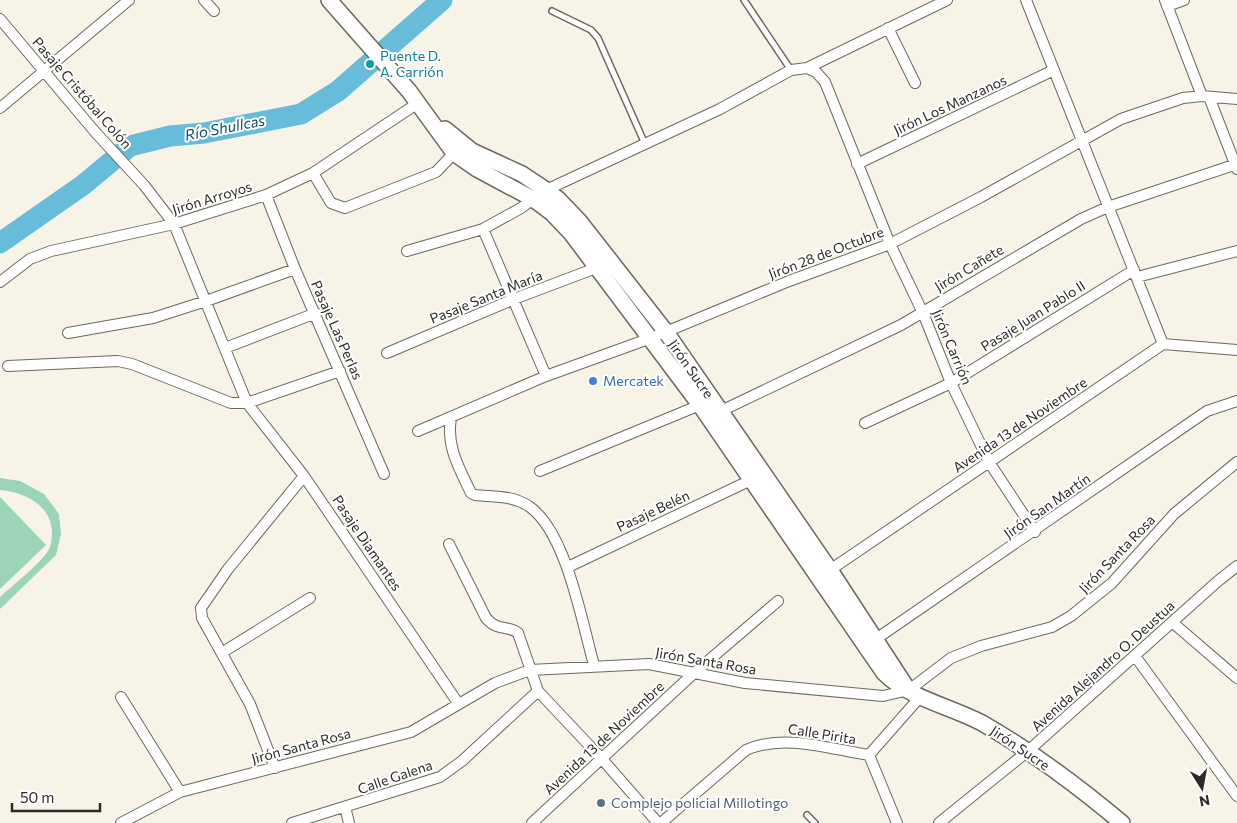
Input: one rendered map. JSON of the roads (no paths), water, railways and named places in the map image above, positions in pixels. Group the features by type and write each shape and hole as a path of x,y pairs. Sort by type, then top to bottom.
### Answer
{"street":[{"path":"0,108 129,0"},
{"path":"204,0 214,11"},
{"path":"407,251 483,229 521,208 546,190 720,109 791,70 807,68 947,0"},
{"path":"1026,0 1164,344 1237,350"},
{"path":"1184,0 1166,3 1236,167"},
{"name":"Jirón Sucre","path":"330,1 477,169 533,199 552,213 571,233 700,405 884,673 894,683 963,713 1028,751 1122,823"},
{"name":"Pasaje Cristóbal Colón","path":"0,19 96,133 144,185"},
{"path":"888,28 915,83"},
{"name":"Jirón Carrión","path":"807,68 816,72 825,82 890,244 923,313 951,383 989,462 1034,532"},
{"name":"Jirón Los Manzanos","path":"857,164 1054,70"},
{"name":"Jirón 28 de Octubre","path":"418,431 546,376 651,338 789,281 890,244 981,197 1121,119 1183,98 1206,96 1237,99"},
{"name":"Jirón Arroyos","path":"0,282 30,260 51,251 174,224 266,195 313,173 413,97"},
{"path":"313,173 331,202 345,208 436,172 458,149"},
{"name":"Jirón Sucre","path":"458,149 522,174 558,199 580,222 666,332 914,693"},
{"name":"Jirón Cañete","path":"721,411 923,313 1081,219 1108,207 1236,167"},
{"name":"Pasaje Diamantes","path":"144,185 174,224 247,403 304,476 458,703"},
{"name":"Pasaje Las Perlas","path":"266,195 295,269 316,313 384,474"},
{"path":"483,229 546,376"},
{"name":"Pasaje Juan Pablo II","path":"865,423 951,383 1135,273 1237,251"},
{"name":"Pasaje Santa María","path":"388,353 514,299 596,268"},
{"path":"68,333 153,318 295,269"},
{"path":"225,348 316,313"},
{"name":"Avenida 13 de Noviembre","path":"830,570 1164,344"},
{"path":"8,366 118,361 132,364 225,401 247,403 340,371"},
{"name":"Jirón San Martín","path":"876,639 1208,411 1237,401"},
{"path":"540,471 700,405"},
{"path":"451,418 449,431 450,447 471,493 475,495 506,496 530,506 546,524 568,567 594,665"},
{"name":"Jirón Santa Rosa","path":"121,823 180,792 411,732 495,683 530,670 594,665 649,664 744,683 883,696 914,693 951,658 981,646 1052,628 1071,616 1112,583 1174,514 1237,462"},
{"path":"275,768 250,704 223,652 202,618 203,603 258,530 304,476"},
{"name":"Pasaje Belén","path":"568,567 750,480"},
{"path":"449,544 486,618 495,626 515,630 518,633 538,691 660,823"},
{"name":"Avenida Alejandro O. Deustua","path":"939,823 1028,751 1237,566"},
{"path":"223,652 310,598"},
{"name":"Avenida 13 de Noviembre","path":"532,823 694,673 778,600"},
{"path":"1172,622 1237,678"},
{"path":"1135,656 1237,796"},
{"name":"Calle Galena","path":"292,823 440,778 462,761 538,691"},
{"name":"Calle Pirita","path":"660,823 746,750 758,745 782,741 869,755 914,693"},
{"path":"121,697 180,792"},
{"path":"869,755 898,823"},
{"path":"345,807 349,823"}],"lane":[{"path":"744,0 791,70"},
{"path":"552,11 591,30 598,38 646,144"},
{"path":"807,815 815,823"}],"waterway":[{"name":"Río Shullcas","path":"0,243 83,185 130,146 170,136 204,133 301,114 338,91 442,0"}],"place":[{"name":"Puente D. A. Carrión","path":"370,64"},
{"name":"Mercatek","path":"593,381"},
{"name":"Complejo policial Millotingo","path":"601,803"}]}
